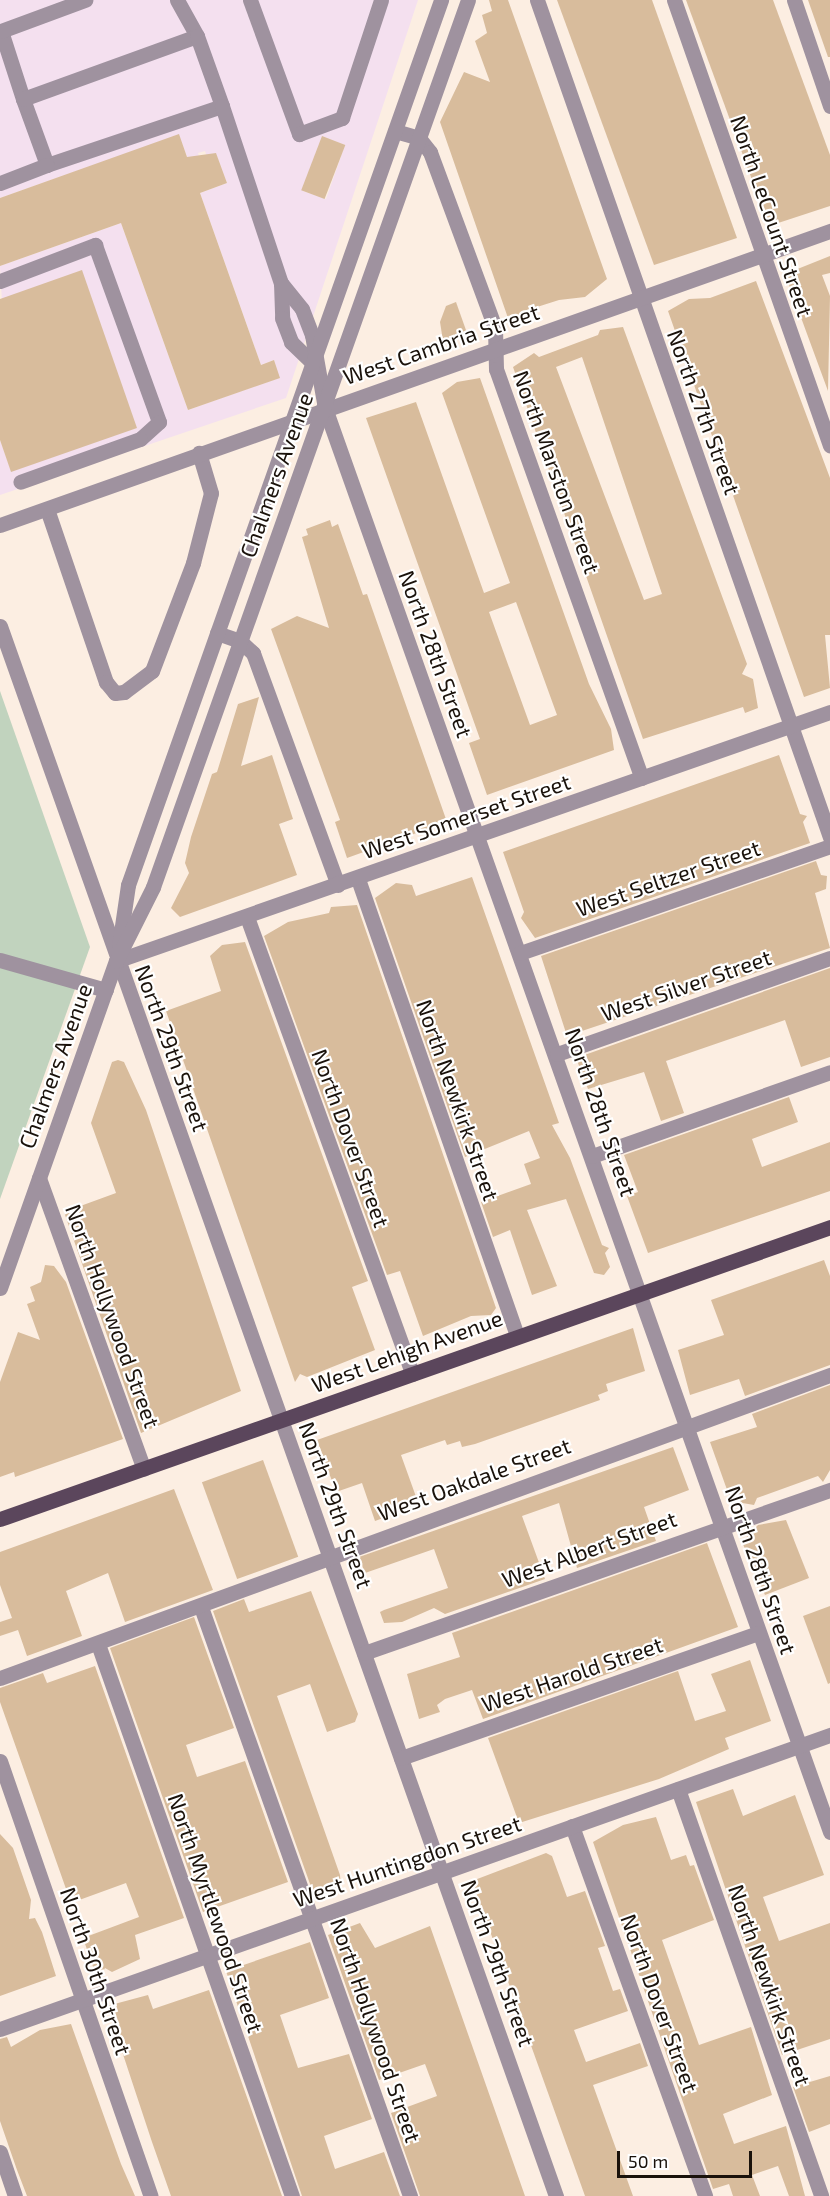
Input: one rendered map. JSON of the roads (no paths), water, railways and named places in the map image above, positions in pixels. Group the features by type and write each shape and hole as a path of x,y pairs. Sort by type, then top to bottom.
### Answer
{"main road":[{"name":"West Lehigh Avenue","path":"0,1519 830,1227"}],"street":[{"path":"47,165 1,31 85,0"},
{"path":"177,0 197,36 281,283 282,318 291,342 313,363"},
{"path":"250,0 299,134 342,118 381,0"},
{"name":"Chalmers Avenue","path":"116,961 128,885 441,0"},
{"name":"Chalmers Avenue","path":"0,1288 116,961 153,887 468,0"},
{"name":"North 27th Street","path":"537,0 830,837"},
{"name":"North LeCount Street","path":"674,0 830,446"},
{"path":"794,0 830,106"},
{"path":"23,99 197,36"},
{"path":"0,183 222,106"},
{"path":"395,131 418,138"},
{"name":"North Marston Street","path":"418,138 430,152 495,328 496,369 642,778"},
{"name":"West Cambria Street","path":"0,525 292,419 830,231"},
{"path":"0,281 95,246 159,422 140,439 20,482"},
{"name":"North 28th Street","path":"281,283 302,309 325,408 557,1054 685,1425 830,1832"},
{"path":"47,509 106,682 115,693 124,692 152,671 193,563 211,492 199,453"},
{"name":"North 29th Street","path":"0,626 116,961 282,1420 556,2196"},
{"path":"217,633 240,641 253,653 338,885"},
{"name":"West Somerset Street","path":"116,961 358,879 830,712"},
{"name":"West Seltzer Street","path":"520,954 830,846"},
{"name":"North Newkirk Street","path":"358,879 517,1336"},
{"name":"North Dover Street","path":"247,917 412,1374"},
{"name":"West Silver Street","path":"557,1054 830,958"},
{"path":"0,960 106,990"},
{"path":"592,1156 830,1072"},
{"name":"North Hollywood Street","path":"39,1178 144,1469"},
{"name":"West Oakdale Street","path":"0,1678 201,1607 330,1556 685,1425 830,1375"},
{"name":"West Albert Street","path":"364,1653 830,1490"},
{"name":"North Hollywood Street","path":"201,1607 410,2196"},
{"name":"West Harold Street","path":"401,1758 758,1632"},
{"name":"North Myrtlewood Street","path":"98,1644 292,2196"},
{"name":"West Huntingdon Street","path":"0,2029 830,1735"},
{"name":"North 30th Street","path":"0,1761 151,2196"},
{"name":"North Newkirk Street","path":"678,1789 821,2196"},
{"name":"North Dover Street","path":"572,1826 705,2196"},
{"path":"0,2152 15,2196"}]}
